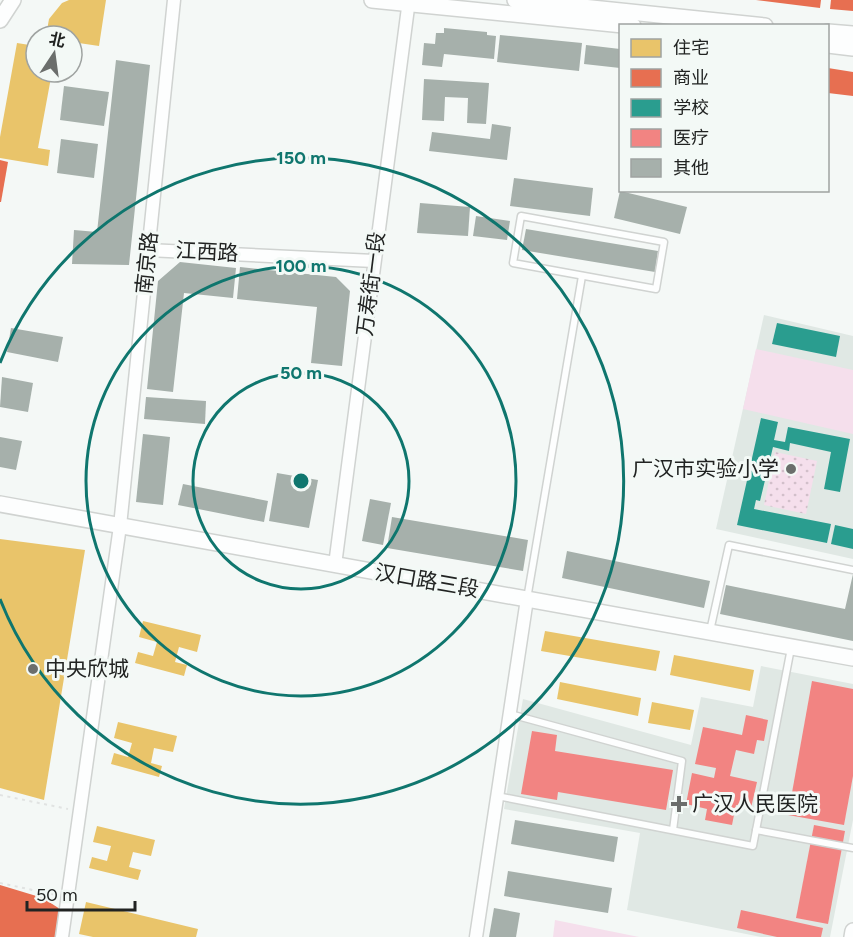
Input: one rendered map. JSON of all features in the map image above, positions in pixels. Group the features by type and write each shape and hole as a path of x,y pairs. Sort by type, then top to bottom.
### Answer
{"street":[{"path":"0,20 13,0"},
{"name":"南京路","path":"62,937 120,526 174,0"},
{"path":"372,0 408,1 619,24"},
{"path":"515,0 746,24"},
{"name":"万寿街一段","path":"335,565 408,1"},
{"path":"829,32 853,34"},
{"path":"829,45 853,48"},
{"name":"江西路","path":"148,250 374,261"},
{"name":"汉口路三段","path":"0,504 853,658"},
{"path":"476,937 527,599"},
{"path":"852,937 853,931"}],"lane":[{"path":"521,216 664,242 656,289 582,276 513,263 521,216"},
{"path":"527,599 582,276"},
{"path":"710,632 729,544 853,570"},
{"path":"497,796 753,846 791,647"},
{"path":"510,714 682,761 673,830"},
{"path":"756,830 853,848"}],"path":[{"path":"0,795 79,812"},
{"path":"0,884 67,897"}],"shaded area":[{"name":"广汉市实验小学","path":"764,315 853,336 853,559 716,529"},
{"path":"756,349 853,370 853,434 743,409"},
{"path":"775,452 817,461 806,514 764,505"},
{"name":"广汉人民医院","path":"761,666 853,684 853,820 830,937 761,937 627,910 640,833 504,809 523,699 691,745 701,697 753,707"},
{"path":"555,920 639,937 553,937"}],"building: 住宅":[{"path":"69,0 106,0 99,46 84,44 84,24 48,24 49,19 62,3"},
{"path":"17,43 24,44 24,84 50,84 38,148 50,150 48,166 0,158 0,137"},
{"name":"中央欣城","path":"0,539 85,550 44,800 0,788"},
{"path":"143,621 201,635 197,652 179,647 175,662 187,665 184,676 135,663 138,652 153,656 157,642 139,637"},
{"path":"545,631 660,651 656,671 541,651"},
{"path":"674,655 754,670 750,691 670,675"},
{"path":"560,682 641,698 638,716 557,699"},
{"path":"652,702 694,710 690,730 648,723"},
{"path":"118,722 177,736 173,752 154,748 151,763 162,766 159,777 111,764 114,753 128,757 132,743 114,738"},
{"path":"97,826 155,840 151,856 133,852 129,867 141,870 138,880 89,868 92,857 107,861 111,846 93,842"},
{"path":"86,902 198,929 196,937 93,937 79,934"}],"building: 商业":[{"path":"756,0 821,0 820,8"},
{"path":"831,0 853,0 853,11 830,9"},
{"path":"829,68 853,72 853,96 829,93"},
{"path":"0,160 8,162 1,202 0,202"},
{"path":"0,885 43,898 63,911 58,937 0,937"}],"building: 学校":[{"path":"777,323 840,336 836,357 772,344"},
{"path":"761,418 778,422 774,440 785,442 788,427 850,439 840,492 824,489 831,452 790,443 789,451 773,447 760,501 756,500 754,509 831,524 827,543 737,525"},
{"path":"835,525 853,529 853,549 831,544"}],"building: 医疗":[{"path":"812,681 853,689 853,776 844,825 788,815"},
{"path":"746,715 768,720 764,741 757,740 754,754 736,750 730,776 757,782 751,808 736,805 732,825 705,820 707,809 686,804 692,773 714,778 716,768 695,764 703,727 742,735"},
{"path":"532,731 557,735 555,751 673,770 666,810 558,792 557,800 521,794"},
{"path":"814,825 845,831 828,924 796,918"},
{"path":"741,910 823,928 821,937 777,937 737,928"}],"building: 其他":[{"path":"444,28 487,32 487,35 496,36 494,59 444,54 442,67 422,65 424,43 435,44 436,33 444,33"},
{"path":"500,35 582,43 579,71 497,62"},
{"path":"586,45 619,49 619,68 584,64"},
{"path":"116,60 150,65 129,265 72,264 74,230 97,232"},
{"path":"424,79 489,83 486,124 467,123 468,98 445,97 444,121 422,120"},
{"path":"64,86 109,92 104,126 60,120"},
{"path":"492,124 511,127 507,160 429,151 432,132 490,139"},
{"path":"61,139 98,144 94,178 57,173"},
{"path":"514,178 593,188 590,216 510,206"},
{"path":"620,192 687,207 680,234 614,218"},
{"path":"420,203 470,207 468,236 417,233"},
{"path":"476,216 510,221 507,240 473,236"},
{"path":"526,229 658,251 655,272 522,250"},
{"path":"180,262 236,268 233,298 184,293 173,392 147,389 158,281"},
{"path":"240,267 336,277 350,291 342,366 311,363 317,307 237,299"},
{"path":"11,328 63,337 58,362 7,352"},
{"path":"2,377 33,383 28,412 0,407"},
{"path":"146,397 206,401 205,424 144,419"},
{"path":"143,434 170,437 163,505 136,502"},
{"path":"0,437 22,441 16,470 0,467"},
{"path":"277,473 318,480 309,528 269,521"},
{"path":"183,484 268,501 264,522 178,505"},
{"path":"370,499 391,503 383,545 362,541"},
{"path":"392,517 528,540 523,571 387,548"},
{"path":"567,551 710,581 704,608 562,578"},
{"path":"853,574 853,641 720,614 726,585 845,609"},
{"path":"515,820 618,837 614,862 511,844"},
{"path":"508,871 612,888 608,913 504,896"},
{"path":"494,908 520,913 516,937 489,937"}],"place":[{"name":"广汉市实验小学","path":"791,469"},
{"name":"中央欣城","path":"33,669"},
{"name":"广汉人民医院","path":"679,804"}]}
